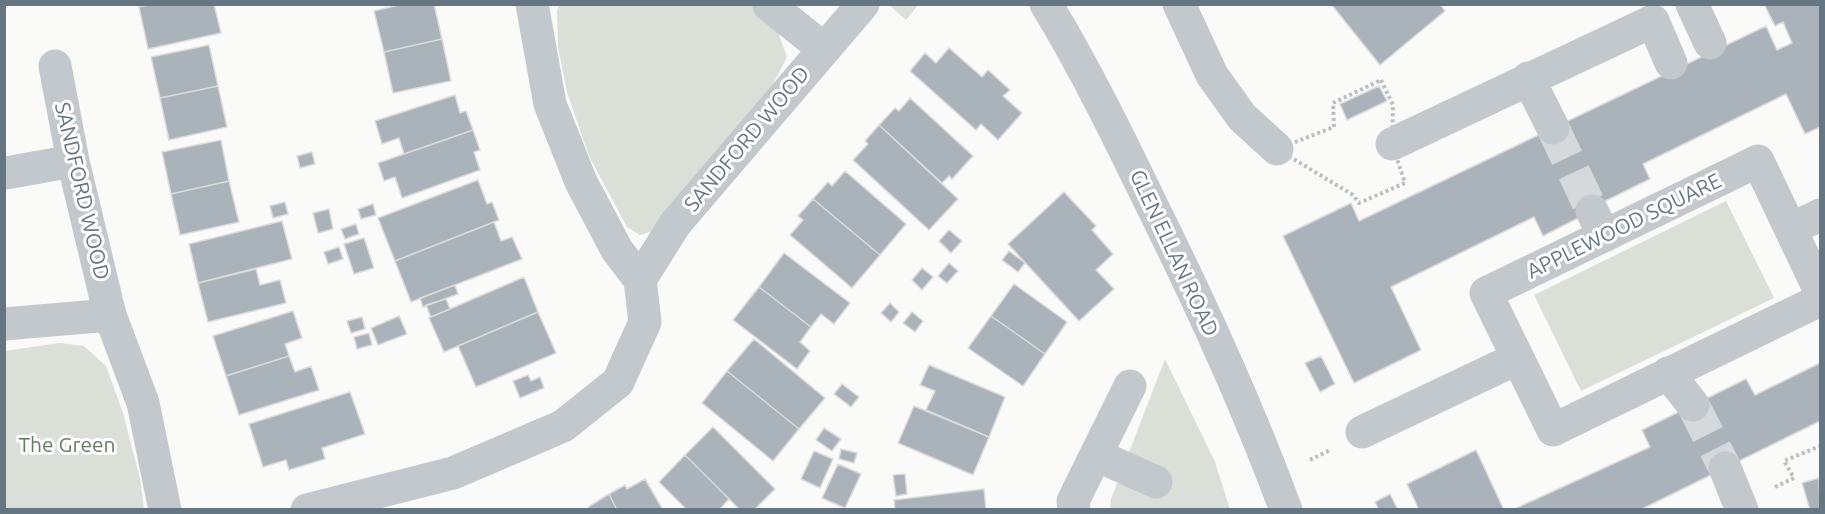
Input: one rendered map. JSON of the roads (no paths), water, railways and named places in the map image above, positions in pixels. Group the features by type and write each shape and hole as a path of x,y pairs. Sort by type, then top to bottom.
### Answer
{"street":[{"path":"307,510 453,472 562,426 618,382 645,322 640,280 617,250 581,182 550,104 532,4"},
{"name":"SANDFORD WOOD","path":"640,280 675,224 863,4"},
{"name":"GLEN ELLAN ROAD","path":"1046,4 1104,111 1188,280 1286,510"},
{"path":"1179,4 1212,75 1242,117 1276,148"},
{"path":"1692,4 1710,43"},
{"path":"769,5 824,49"},
{"path":"1392,144 1653,21 1671,63"},
{"name":"SANDFORD WOOD","path":"55,66 73,161 110,315 143,403 165,510"},
{"path":"1528,78 1553,128"},
{"path":"6,173 73,161"},
{"name":"APPLEWOOD SQUARE","path":"1821,291 1758,161 1598,224 1486,293 1553,430 1821,300"},
{"path":"1791,229 1821,215"},
{"path":"4,324 110,315"},
{"path":"1362,432 1518,358"},
{"path":"1668,373 1693,405"},
{"path":"1074,510 1073,501 1130,386"},
{"path":"1096,455 1156,482"},
{"path":"1725,468 1740,506"}],"tunnel":[{"path":"1553,128 1592,211"},
{"path":"1693,405 1725,468"}],"park label":[{"name":"The Green","path":"67,445"}]}
